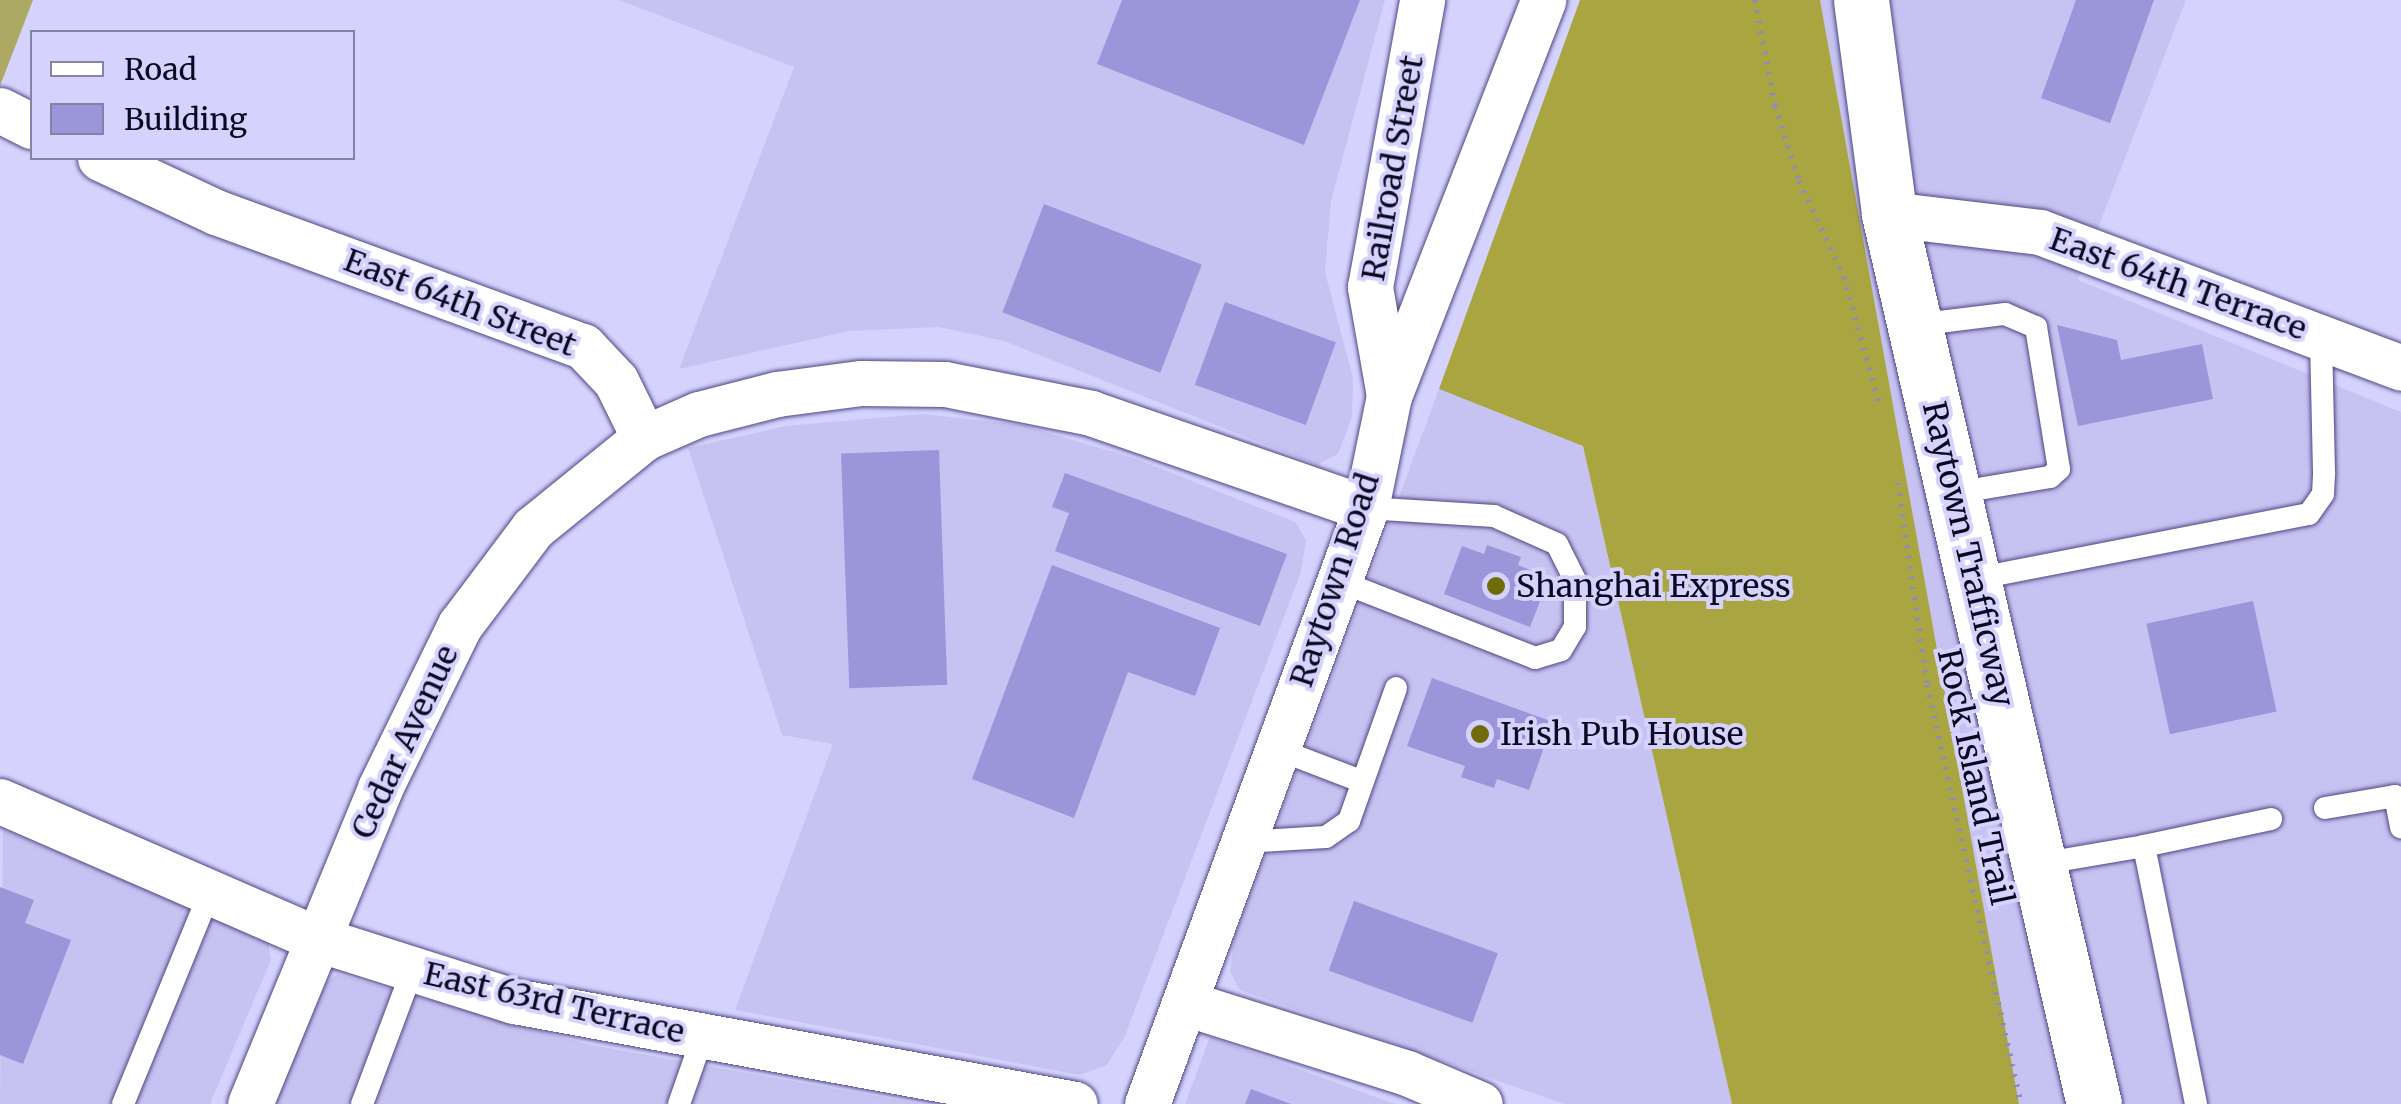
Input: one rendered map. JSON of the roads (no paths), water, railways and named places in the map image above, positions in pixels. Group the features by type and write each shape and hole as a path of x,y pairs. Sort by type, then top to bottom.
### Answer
{"main road":[{"name":"Raytown Trafficway","path":"1861,0 1890,214 2094,1104"}],"street":[{"name":"Railroad Street","path":"1389,396 1370,287 1422,0"},
{"name":"Raytown Road","path":"1147,1104 1366,508 1389,396 1447,257 1543,0"},
{"path":"0,110 30,125"},
{"name":"East 64th Street","path":"104,160 216,212 583,346 616,381 644,438"},
{"name":"East 64th Terrace","path":"1890,214 2040,232 2401,368"},
{"path":"644,438 700,414 777,394 861,383 945,384 1091,413 1366,508"},
{"name":"Cedar Avenue","path":"250,1104 380,788 460,625 533,528 644,438"},
{"name":"East 63rd Terrace","path":"0,801 318,939 514,1001 1075,1104"},
{"path":"1185,1003 1407,1073 1480,1104"}],"lane":[{"path":"1916,326 2005,314 2036,327 2059,470 2050,477 1954,493"},
{"path":"1974,579 2310,514 2322,494 2324,472 2321,338"},
{"path":"1339,581 1535,658 1561,650 1575,627 1575,580 1557,544 1494,516 1366,508"},
{"path":"1244,842 1326,837 1348,821 1396,688"},
{"path":"1277,750 1362,781"},
{"path":"2325,808 2395,796 2401,827"},
{"path":"2039,864 2271,818"},
{"path":"2144,846 2196,1104"},
{"path":"123,1104 210,892"},
{"path":"362,1104 412,971"},
{"path":"679,1104 703,1036"}],"place":[{"name":"Shanghai Express","path":"1496,586"},
{"name":"Irish Pub House","path":"1480,734"}]}
